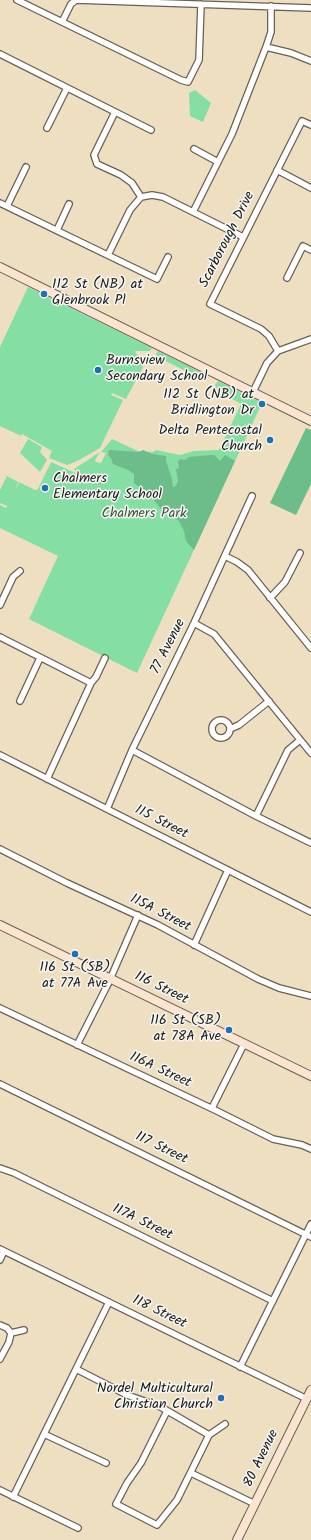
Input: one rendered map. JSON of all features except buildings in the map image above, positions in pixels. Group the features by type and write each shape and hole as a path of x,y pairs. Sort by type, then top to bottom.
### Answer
{"street":[{"path":"17,0 181,80 188,82 199,60 202,4"},
{"path":"62,22 71,4 76,0 311,8"},
{"path":"193,212 232,134 266,47 271,32 271,6"},
{"path":"266,47 291,53 311,61"},
{"path":"0,54 151,130"},
{"path":"47,128 67,88"},
{"path":"115,112 94,155 97,164 121,175 132,183 141,197"},
{"name":"Scarborough Drive","path":"278,351 269,336 261,329 210,304 302,121 311,125"},
{"path":"194,149 218,162"},
{"path":"7,206 26,167"},
{"path":"277,170 311,188"},
{"path":"108,255 130,210 141,197 152,195 163,197 243,237"},
{"path":"0,203 157,279 168,257"},
{"path":"57,230 69,204"},
{"path":"287,278 303,246 311,250"},
{"path":"0,268 311,421"},
{"path":"253,392 267,363 278,351 311,339"},
{"name":"77 Avenue","path":"106,809 132,750 194,623 252,496"},
{"path":"270,598 286,582 300,553"},
{"path":"225,556 248,570 310,646"},
{"path":"0,605 13,577 20,571"},
{"path":"194,623 214,634 311,753"},
{"path":"0,637 91,683"},
{"path":"20,701 40,658"},
{"path":"47,779 91,683 96,677 105,658"},
{"path":"230,729 239,726 269,701"},
{"path":"256,816 288,750 300,740"},
{"path":"132,750 256,816 311,843"},
{"name":"115 Street","path":"0,755 311,912"},
{"name":"115A Street","path":"0,849 67,883 138,915 279,988 311,996"},
{"path":"194,944 228,870"},
{"path":"77,1045 110,978 138,915"},
{"name":"116 Street","path":"0,924 311,1076"},
{"name":"116A Street","path":"0,1008 212,1108 273,1139 302,1145 311,1149"},
{"path":"212,1108 244,1044"},
{"name":"117 Street","path":"0,1084 308,1236"},
{"name":"117A Street","path":"0,1168 14,1173 273,1301"},
{"path":"240,1367 308,1236 311,1224"},
{"path":"0,1260 2,1250"},
{"name":"118 Street","path":"2,1250 306,1399"},
{"path":"13,1497 108,1302"},
{"path":"0,1325 7,1328 11,1333"},
{"path":"11,1333 24,1330"},
{"path":"0,1359 9,1342 11,1333"},
{"path":"76,1370 127,1395 159,1406 210,1435"},
{"name":"80 Avenue","path":"237,1540 311,1390"},
{"path":"167,1411 141,1463 127,1483 116,1504 157,1525 177,1500 210,1435 225,1424"},
{"path":"44,1434 106,1464"},
{"path":"190,1473 255,1504"},
{"path":"0,1490 78,1528"}],"green space":[{"path":"195,90 211,103 203,122 190,116 189,93"},
{"path":"28,287 152,348 150,351 135,351 143,367 126,399 112,393 111,395 123,400 100,448 67,465 49,458 52,451 22,434 21,436 0,426 0,347"},
{"path":"158,351 206,375 206,377 202,379 157,357 156,354"},
{"name":"Chalmers Park","path":"218,381 260,402 261,405 137,673 29,619 58,556 0,528 0,505 6,508 7,506 0,503 0,490 7,476 18,482 15,490 19,482 35,490 38,489 51,462 78,474 74,469 100,452 95,460 96,462 101,463 106,453 101,452 112,439 138,451 153,452 156,450 180,455 194,451 219,450 241,404 218,391 215,385"},
{"path":"306,428 311,430 311,484 296,515 270,503"},
{"path":"28,439 42,447 40,452 47,460 40,472 20,453"},
{"path":"109,450 139,452 143,450 152,454 166,456 173,487 175,487 178,481 176,469 179,468 178,461 181,459 185,460 189,457 214,455 220,461 225,455 235,461 194,550 186,541 184,531 179,521 163,511 151,497 134,483 134,474 113,464 108,455"}],"place":[{"name":"112 St (NB) at Glenbrook Pl","path":"44,294"},
{"name":"Burnsview Secondary School","path":"98,370"},
{"name":"112 St (NB) at Bridlington Dr","path":"262,404"},
{"name":"Delta Pentecostal Church","path":"270,440"},
{"name":"Chalmers Elementary School","path":"45,488"},
{"name":"116 St (SB) at 77A Ave","path":"75,954"},
{"name":"116 St (SB) at 78A Ave","path":"229,1030"},
{"name":"Nordel Multicultural Christian Church","path":"221,1398"}]}
